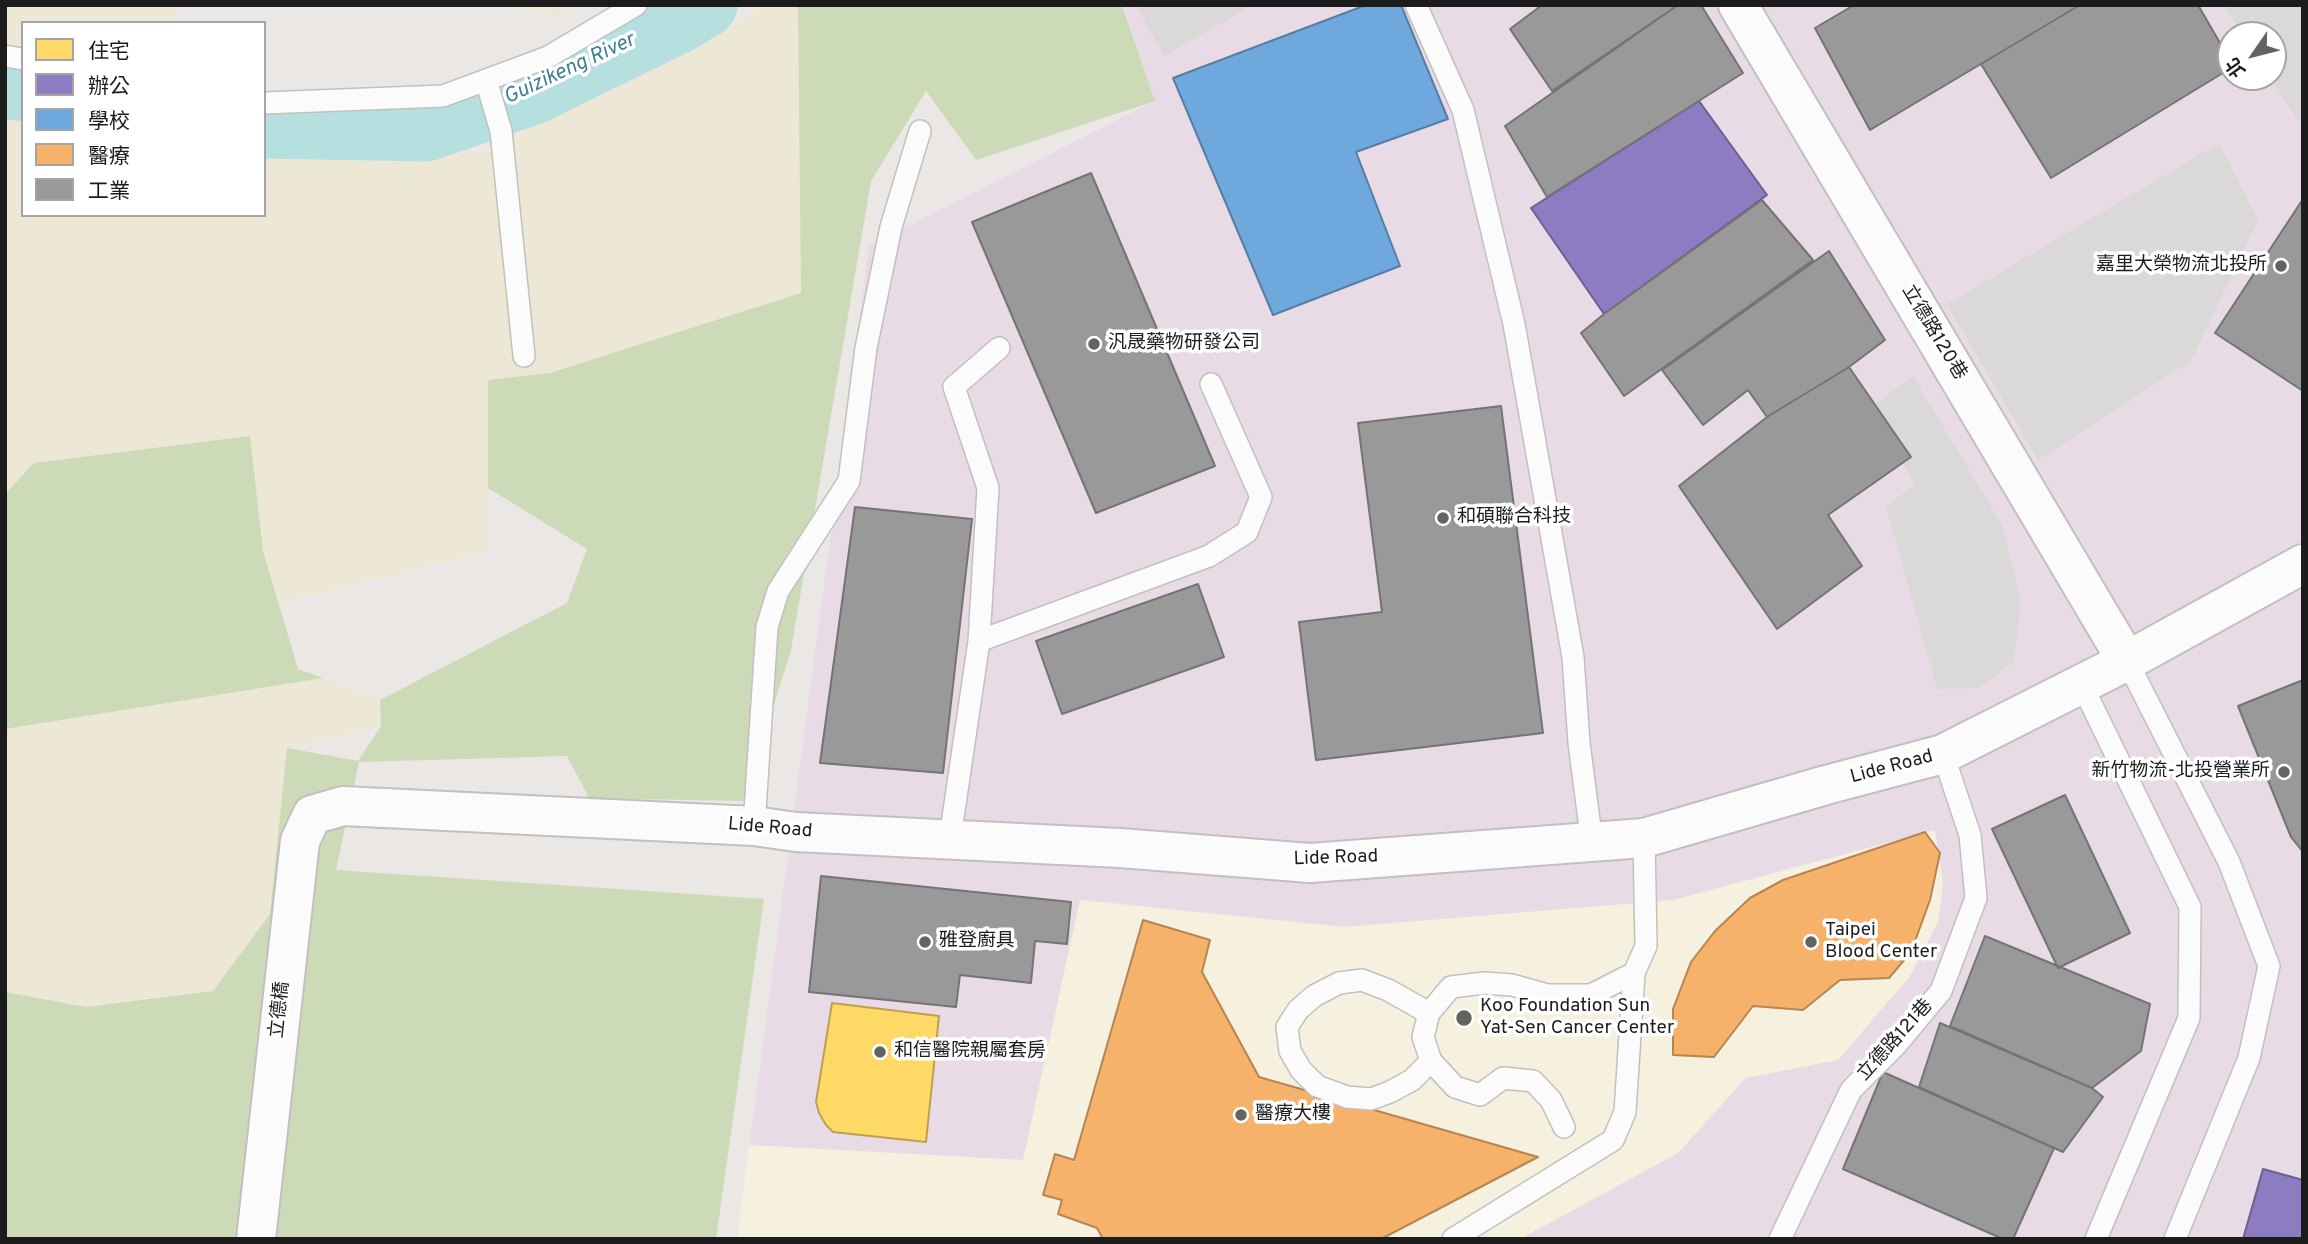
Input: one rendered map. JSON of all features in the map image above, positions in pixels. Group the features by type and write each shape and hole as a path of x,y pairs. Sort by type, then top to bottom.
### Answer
{"street":[{"name":"立德路120巷","path":"1738,5 2127,661"},
{"name":"Lide Road","path":"312,816 343,806 754,826 796,832 1120,848 1310,863 1644,838 1943,754 2127,661 2303,564"},
{"name":"立德橋","path":"258,1222 300,841 312,816"}],"lane":[{"path":"266,103 443,96 548,57 636,5"},
{"path":"1416,5 1463,110 1514,324 1573,657 1579,743 1592,843"},
{"path":"486,80 501,131 524,356"},
{"path":"754,826 767,627 778,591 849,481 866,348 891,227 920,131"},
{"path":"950,838 979,641 988,488 954,387 999,348"},
{"path":"979,641 1209,556 1247,532 1261,498 1212,384"},
{"path":"2127,661 2229,862 2269,966 2249,1058 2175,1239"},
{"path":"2081,683 2190,907 2189,1017 2096,1239"},
{"name":"立德路121巷","path":"1780,1239 1851,1090 1896,1045 1941,991 1976,898 1970,835 1943,754"},
{"path":"1453,1239 1613,1140 1625,1112 1634,973 1646,946 1644,838"},
{"path":"1564,1127 1551,1100 1533,1081 1503,1078 1480,1095 1455,1087 1431,1061 1423,1037 1429,1013 1451,987 1484,983 1512,985 1548,996 1591,995 1634,973"},
{"path":"1429,1013 1388,990 1362,980 1339,983 1314,996 1298,1010 1287,1027 1290,1051 1300,1070 1318,1086 1347,1097 1371,1099 1391,1092 1412,1080 1431,1061"}],"shaded area":[{"path":"5,5 177,5 175,21 21,21 21,217 266,217 266,149 482,153 557,117 766,5 798,5 801,293 550,374 488,380 488,551 279,603 298,669 380,700 381,726 287,749 270,914 213,991 86,1007 5,992"},
{"path":"503,5 572,5 558,15"},
{"path":"1123,5 2303,5 2303,1239 737,1239 869,246 1155,101"},
{"path":"1136,5 1253,5 1164,56"},
{"path":"2224,5 2303,5 2303,128 2279,91 2287,91 2287,21 2234,21"},
{"path":"2219,143 2258,220 2191,361 2038,460 1947,304"},
{"path":"1913,376 2002,525 2021,601 2014,661 1979,688 1937,689 1886,507 1914,485 1874,405"},
{"name":"Koo Foundation Sun Yat-Sen Cancer Center","path":"1935,830 1943,883 1938,922 1910,976 1838,1060 1746,1078 1678,1153 1520,1239 737,1239 749,1145 1023,1160 1080,900 1345,927 1673,900"}],"green space":[{"path":"798,5 1122,5 1155,101 976,160 926,91 871,181 791,650 744,801 589,798 567,756 359,762 336,870 764,899 716,1239 5,1239 5,992 86,1007 213,991 270,914 287,748 358,761 381,726 380,700 567,603 587,549 488,488 488,380 550,373 801,293"},
{"path":"250,436 263,551 298,669 323,678 5,729 5,494 34,463"}],"building: 住宅":[{"name":"和信醫院親屬套房","path":"832,1003 939,1016 926,1142 833,1132 826,1125 816,1102"}],"building: 辦公":[{"path":"1699,101 1767,195 1604,314 1531,208"},
{"path":"2263,1169 2303,1180 2303,1239 2243,1239"}],"building: 學校":[{"path":"1366,5 1401,5 1448,119 1356,152 1400,266 1273,315 1173,78"}],"building: 醫療":[{"name":"Taipei Blood Center","path":"1925,832 1940,853 1930,900 1911,952 1889,978 1840,980 1803,1010 1753,1006 1714,1057 1673,1055 1673,1009 1691,962 1715,931 1750,898 1783,880"},
{"name":"醫療大樓","path":"1143,920 1210,940 1202,972 1259,1077 1538,1157 1381,1239 1103,1239 1097,1228 1058,1214 1062,1200 1043,1195 1055,1154 1074,1160"}],"building: 工業":[{"path":"1542,5 1678,5 1552,91 1510,29"},
{"path":"1678,5 1701,5 1743,73 1547,197 1505,126"},
{"path":"1854,5 2080,5 1870,130 1815,28"},
{"path":"2080,5 2198,5 2217,38 2217,77 2051,178 1981,64"},
{"name":"汎晟藥物研發公司","path":"1091,173 1215,466 1096,513 972,222"},
{"name":"嘉里大榮物流北投所","path":"2303,199 2303,391 2215,333"},
{"path":"1762,200 1813,260 1624,396 1581,333"},
{"path":"1829,251 1885,340 1849,367 1767,417 1748,390 1703,425 1662,370"},
{"path":"1849,367 1911,457 1828,515 1862,566 1777,629 1679,486 1767,417"},
{"name":"和碩聯合科技","path":"1501,406 1543,733 1316,760 1299,622 1382,612 1358,423"},
{"path":"855,507 972,519 943,773 820,763"},
{"path":"1198,584 1224,657 1062,714 1036,641"},
{"name":"新竹物流-北投營業所","path":"2303,680 2303,852 2291,837 2238,706"},
{"path":"2065,795 2130,933 2058,968 1992,829"},
{"name":"雅登廚具","path":"821,876 1071,902 1067,944 1035,941 1031,983 960,975 956,1007 809,992"},
{"path":"1985,936 2150,1004 2141,1051 2092,1088 1950,1026"},
{"path":"1940,1023 2092,1088 2103,1097 2063,1152 1919,1087"},
{"path":"1883,1072 2054,1148 2013,1239 2003,1239 1843,1169"}],"waterway":[{"name":"Guizikeng River","path":"266,126 426,129 533,92 680,20 705,5"},
{"name":"Guizikeng River","path":"5,86 21,89"}],"place":[{"name":"嘉里大榮物流北投所","path":"2281,266"},
{"name":"汎晟藥物研發公司","path":"1094,344"},
{"name":"和碩聯合科技","path":"1443,518"},
{"name":"新竹物流-北投營業所","path":"2284,772"},
{"name":"雅登廚具","path":"925,942"},
{"name":"Taipei Blood Center","path":"1811,942"},
{"name":"Koo Foundation Sun Yat-Sen Cancer Center","path":"1464,1018"},
{"name":"和信醫院親屬套房","path":"880,1052"},
{"name":"醫療大樓","path":"1241,1115"}]}
